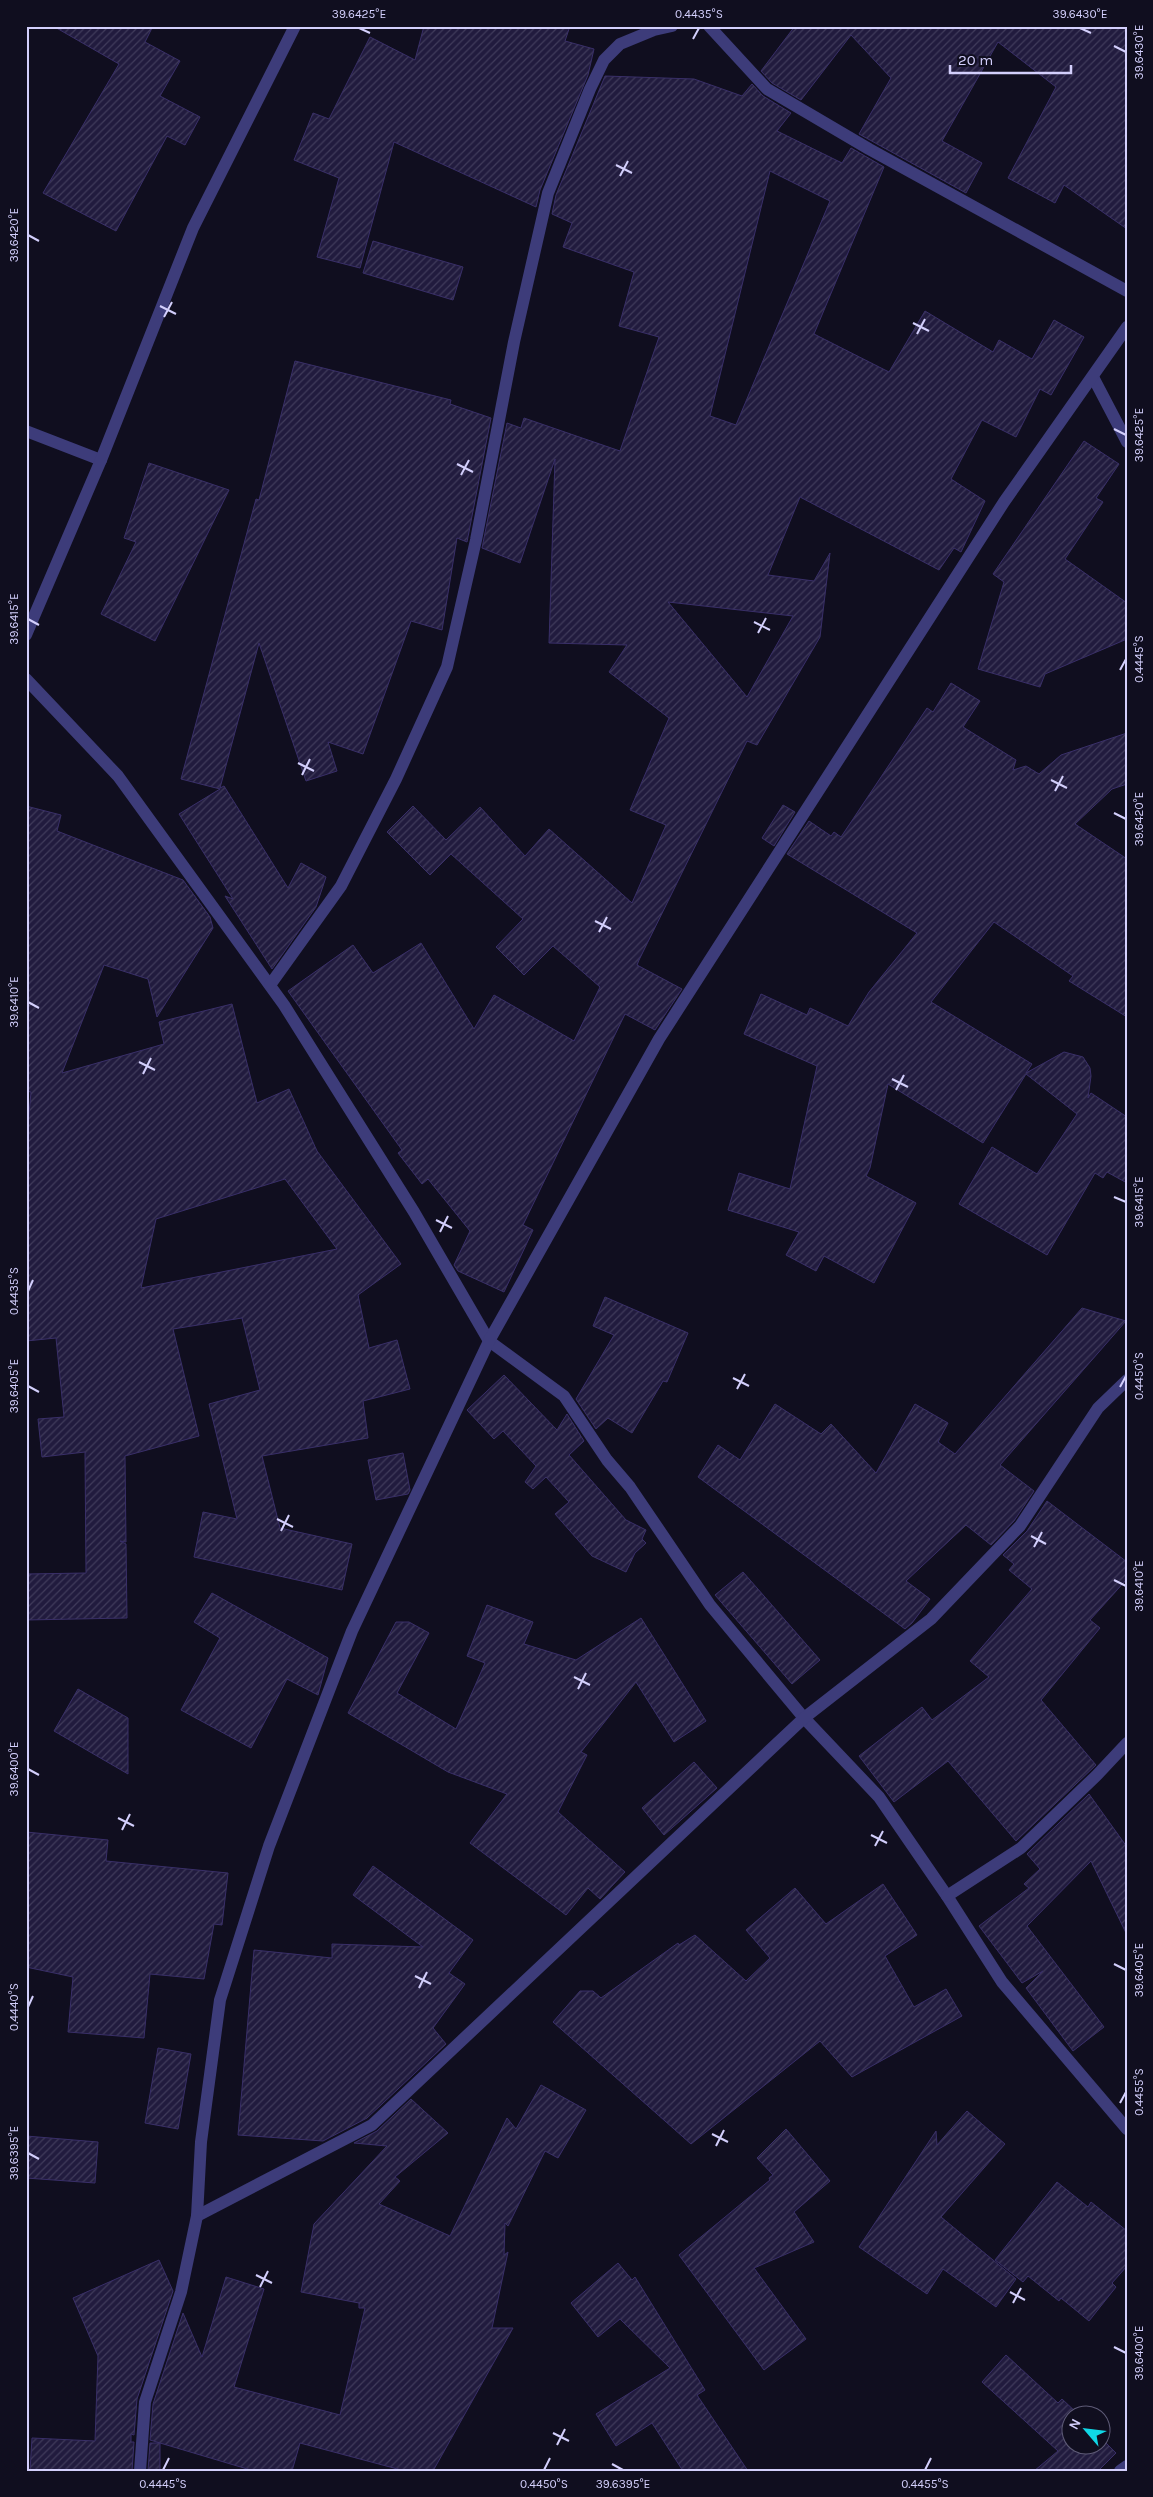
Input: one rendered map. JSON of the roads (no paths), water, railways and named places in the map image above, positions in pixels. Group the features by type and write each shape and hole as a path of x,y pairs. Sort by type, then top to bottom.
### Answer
{"street":[{"path":"26,635 101,460 193,228 295,26"},
{"path":"270,985 341,886 396,779 447,667 476,540 514,342 548,193 590,89 604,60 620,44 672,26"},
{"path":"709,26 767,89 869,149 1127,291"},
{"path":"140,2471 145,2402 181,2292 197,2216 201,2142 220,2000 269,1846 352,1632 489,1341 659,1040 1004,502 1127,327"},
{"path":"1093,377 1127,442"},
{"path":"26,431 101,460"},
{"path":"26,679 118,776 270,985 414,1212 489,1341 564,1396 607,1460 630,1487 710,1605 804,1718 880,1797 1002,1982 1127,2129"},
{"path":"197,2216 372,2126 804,1718 932,1619 1020,1526 1098,1408 1127,1380"},
{"path":"947,1896 1021,1848 1096,1776 1127,1743"},
{"path":"1120,2471 1127,2466"}]}
